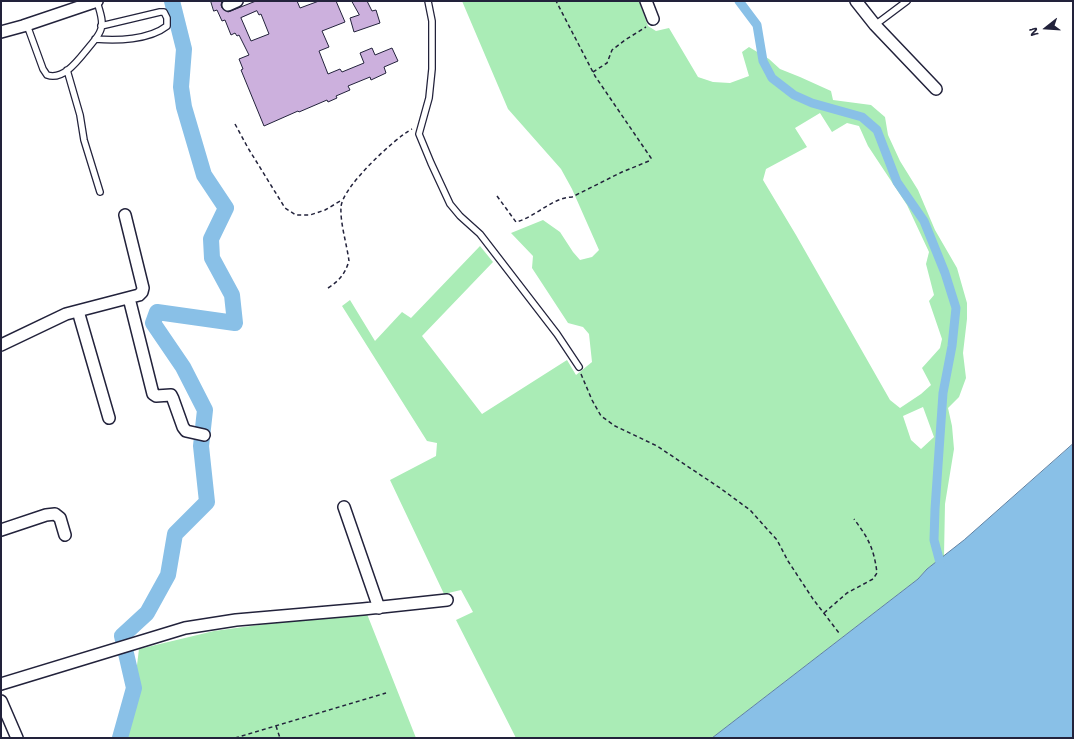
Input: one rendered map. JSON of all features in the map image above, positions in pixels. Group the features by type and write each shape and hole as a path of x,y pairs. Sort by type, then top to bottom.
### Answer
{"street":[{"path":"1,32 27,25 97,1"},
{"path":"646,1 653,19"},
{"path":"856,1 875,24 936,89"},
{"path":"1,345 66,314 129,298 139,295 142,292 143,288 125,215"},
{"path":"129,298 153,394 156,396 170,395 186,431 204,435"},
{"path":"78,311 108,418"},
{"path":"344,507 379,608"},
{"path":"1,530 46,515 55,514 60,518 66,535"},
{"path":"1,684 185,628 236,620 379,608 447,600"},
{"path":"1,701 17,738"}],"lane":[{"path":"27,25 43,69 47,75 52,77 75,65 95,39 102,22 97,1"},
{"path":"428,1 432,21 432,69 429,98 419,134 433,169 450,204 460,216 480,234 557,334 579,367"},
{"path":"875,24 907,1"},
{"path":"95,39 117,41 154,33 167,26 168,21 164,12 160,12 101,26"},
{"path":"66,70 80,115 84,140 100,192"}],"path":[{"path":"496,196 516,222 536,214 551,203 564,197 572,197 622,172 650,161 651,158 642,142 593,72 556,1"},
{"path":"593,72 607,63 612,50 646,27 653,19"},
{"path":"328,288 338,281 347,269 349,261 340,205 347,191 358,176 403,134 421,123"},
{"path":"235,124 285,208 296,215 310,215 325,210 343,199"},
{"path":"579,367 592,400 601,416 615,426 657,446 750,510 777,540 788,560 839,633"},
{"path":"824,613 847,593 873,579 877,573 874,552 868,537 854,519"},
{"path":"235,738 386,694"},
{"path":"276,726 280,738"}],"green space":[{"path":"462,1 639,1 648,26 656,31 669,28 698,77 713,82 730,83 749,76 742,52 749,47 769,59 780,69 831,91 833,100 871,105 885,117 888,135 900,161 918,190 935,230 957,268 967,303 967,319 963,353 966,378 959,397 948,408 952,426 954,449 945,504 944,556 927,569 918,579 712,738 516,738 456,620 473,612 461,590 444,594 390,480 436,456 437,443 427,441 342,306 350,300 375,341 402,312 411,318 480,246 493,262 422,336 482,414 567,360 576,375 592,362 589,334 583,327 568,323 532,268 533,256 511,233 543,220 560,232 580,260 592,257 599,250 572,189 561,169 508,109","holes":["820,113 832,132 847,123 859,126 868,146 907,205 929,252 926,264 934,295 929,301 942,339 940,348 922,368 931,385 921,394 900,408 890,400 763,180 766,169 807,147 795,128","923,407 934,437 921,449 911,440 903,416"]},
{"path":"367,614 416,738 128,738 139,649 214,631 318,617"}],"water":[{"path":"1073,444 1073,738 712,738 918,579 927,569 964,540"}],"building":[{"path":"211,1 222,1 222,8 228,12 256,1 297,1 300,8 319,1 336,1 345,22 322,31 329,47 319,51 328,74 340,69 342,72 364,63 360,53 372,48 375,55 392,48 398,61 384,67 386,73 371,80 370,77 348,86 350,90 336,96 337,98 328,102 327,100 299,112 298,111 264,126 241,70 243,69 239,59 249,55 239,35 237,36 235,33 231,35 225,20 222,21 217,10 214,11","holes":["257,11 259,15 261,14 269,34 251,41 241,18"]},
{"path":"352,1 367,1 372,11 376,10 380,23 354,32 350,18 359,15"}],"waterway":[{"path":"120,738 134,688 122,636 147,613 168,575 175,534 207,502 201,446 205,410 183,367 153,323 157,312 235,323 232,295 212,258 211,239 226,208 204,175 184,107 181,87 184,49 172,1"},
{"path":"739,1 757,25 763,61 772,78 794,95 812,103 862,117 877,130 897,182 924,221 945,273 956,308 952,346 943,393 935,509 934,540 942,570"}]}
